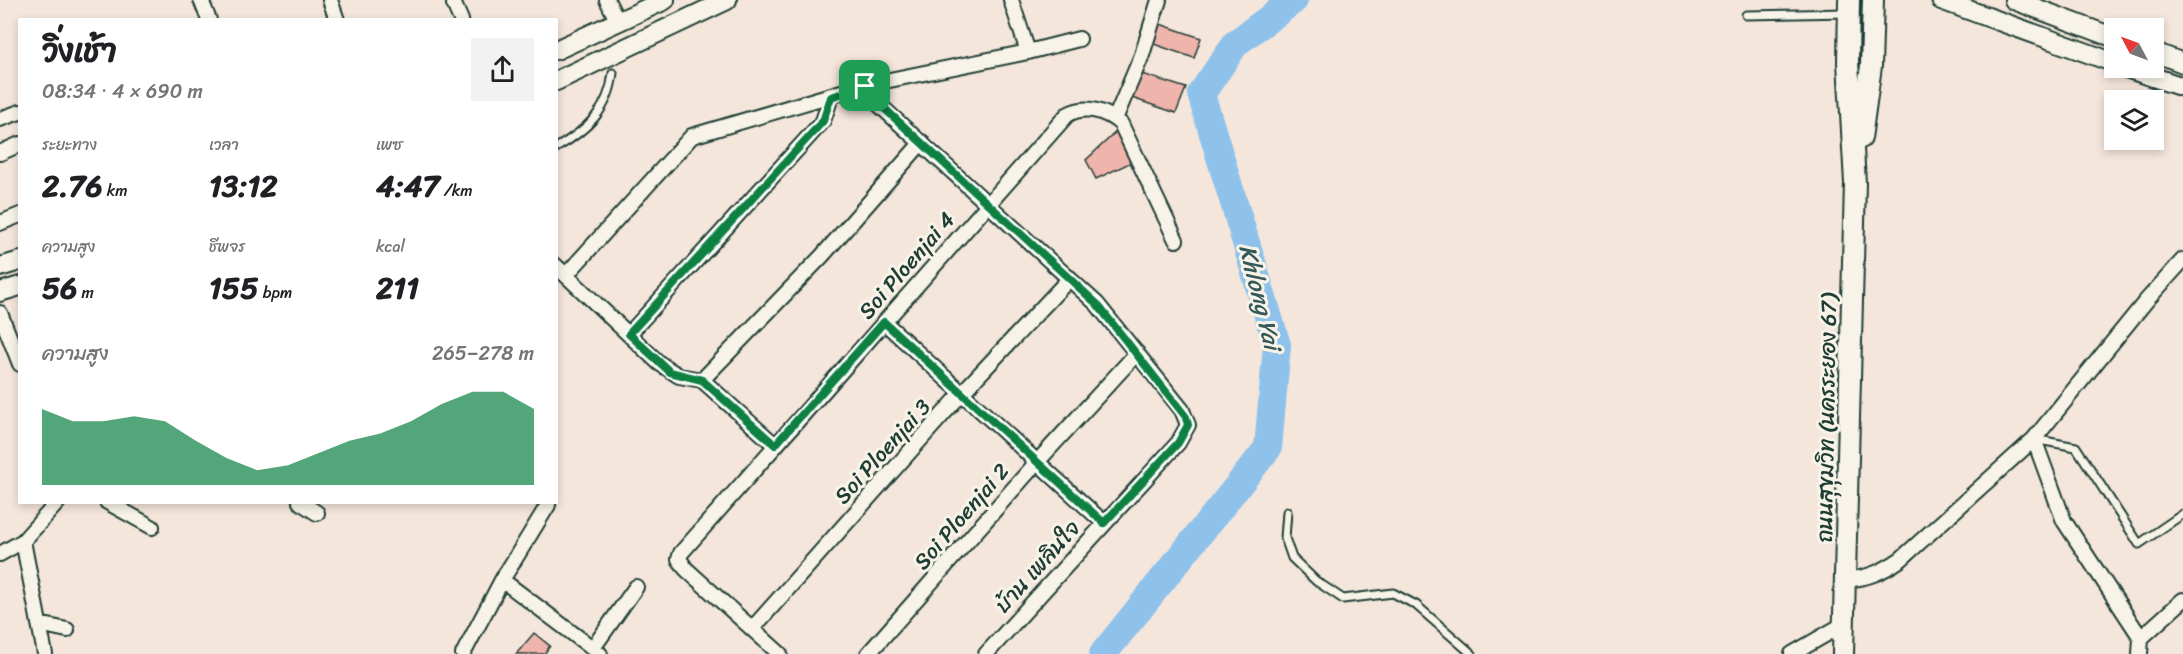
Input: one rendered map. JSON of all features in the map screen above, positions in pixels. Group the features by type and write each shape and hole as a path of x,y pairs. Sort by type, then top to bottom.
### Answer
{"main road":[{"name":"ถนนสุขุมวิท (นครระยอง 67)","path":"1855,183 1871,66 1873,0"},
{"path":"1872,32 1889,0"},
{"name":"ถนนสุขุมวิท (นครระยอง 67)","path":"1843,654 1855,183 1848,62 1849,7"}],"street":[{"path":"201,0 208,18"},
{"path":"330,0 336,18"},
{"path":"607,0 618,22"},
{"path":"558,49 665,0"},
{"path":"1011,0 1028,52"},
{"path":"1159,0 1142,55 1115,119 1126,132 1176,240"},
{"path":"1941,0 2104,59"},
{"path":"2014,0 2104,34"},
{"path":"558,80 721,2"},
{"path":"454,4 459,18"},
{"path":"775,445 702,380 670,372 562,270 692,136 865,86 1079,39"},
{"path":"2164,56 2183,63"},
{"path":"2156,78 2183,87"},
{"path":"865,86 874,99 1097,304 1137,354"},
{"path":"629,334 823,121 831,97"},
{"name":"Soi Ploenjai 4","path":"752,629 686,569 680,559 686,546 1067,115 1082,108 1091,109 1115,119"},
{"path":"0,119 18,113"},
{"path":"702,380 822,256 922,142"},
{"path":"0,153 18,145"},
{"path":"0,223 18,216"},
{"path":"1846,580 1867,578 1901,559 2034,439 2146,301 2183,260"},
{"path":"0,267 18,262"},
{"name":"Soi Ploenjai 3","path":"752,629 962,394 1070,278"},
{"path":"0,292 18,287"},
{"path":"0,313 5,344 18,361"},
{"path":"884,322 1104,523"},
{"name":"บ้าน เพลินใจ","path":"986,654 1178,443 1188,425 1182,410 1137,354"},
{"name":"Soi Ploenjai 2","path":"868,654 1037,462 1137,354"},
{"path":"2034,439 2064,521 2141,638 2140,654"},
{"path":"111,504 152,526"},
{"path":"303,504 317,513"},
{"path":"463,654 502,580 548,505"},
{"path":"0,554 22,541 44,510"},
{"path":"22,541 45,654"},
{"path":"502,580 597,651 636,587"},
{"path":"2141,638 2183,600"},
{"path":"39,624 67,630"},
{"path":"1792,654 1844,624"},
{"path":"752,629 780,654"}],"lane":[{"path":"1746,15 1849,7"},
{"path":"558,147 585,130 602,110 607,101 613,73"},
{"path":"2034,439 2076,447 2139,544 2183,514"},
{"path":"1287,512 1285,537 1292,558 1316,581 1343,599 1393,593 1416,605 1472,654"}],"building":[{"path":"1157,23 1201,38 1194,58 1151,43"},
{"path":"1136,72 1186,88 1176,113 1126,96"},
{"path":"1120,128 1134,161 1096,179 1086,160"},
{"path":"534,633 550,646 544,654 516,654"}],"waterway":[{"name":"Khlong Yai","path":"1103,654 1268,448 1277,345 1201,94 1236,43 1294,0"}],"route":[{"path":"865,86 874,99 1097,304 1186,417 1188,425 1178,443 1104,523 884,322 775,445 702,380 670,372 629,334 823,121 831,97 865,86"}]}
